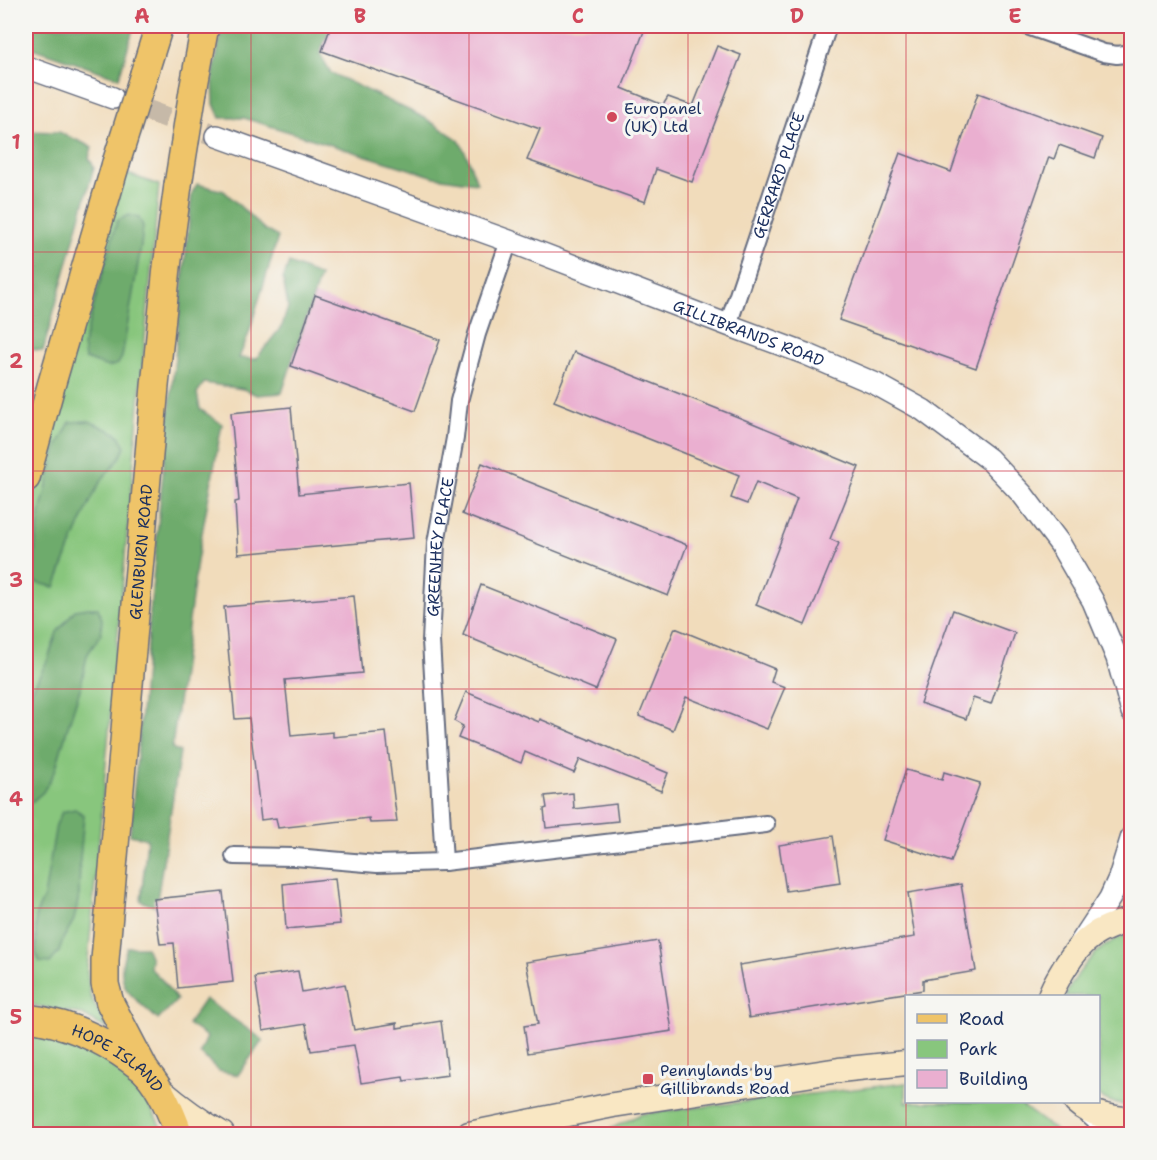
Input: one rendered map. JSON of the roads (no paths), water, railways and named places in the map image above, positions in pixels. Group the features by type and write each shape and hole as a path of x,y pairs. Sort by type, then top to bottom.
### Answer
{"main road":[{"path":"26,478 116,163 159,26"},
{"name":"GLENBURN ROAD","path":"151,1079 110,1003 105,984 105,960 167,267 178,185 205,26"},
{"path":"1050,993 1076,950 1093,935 1111,925 1131,920"},
{"name":"HOPE ISLAND","path":"26,1018 68,1027 118,1051 151,1079 172,1115 178,1134"},
{"path":"469,1134 613,1105 839,1070 905,1063"},
{"path":"151,1079 177,1105 222,1134"},
{"path":"1078,1104 1111,1118 1131,1120"}],"street":[{"name":"GERRARD PLACE","path":"728,325 828,26"},
{"path":"1027,26 1104,53 1117,55 1131,53"},
{"path":"26,67 113,98"},
{"name":"GILLIBRANDS ROAD","path":"217,136 509,241 806,354 876,384 923,410 989,459 1023,495 1060,544 1093,601 1117,658 1131,712"},
{"name":"GREENHEY PLACE","path":"444,862 431,641 436,543 455,438 459,401 477,334 509,241"},
{"path":"234,856 296,857 377,864 444,862 766,824"},
{"path":"1076,950 1110,898 1119,878 1131,836"},
{"path":"1078,1104 1113,1134"}],"tunnel":[{"path":"119,100 217,136"}],"place":[{"name":"Europanel (UK) Ltd","path":"612,117"},
{"name":"Pennylands by Gillibrands Road","path":"648,1079"}]}
